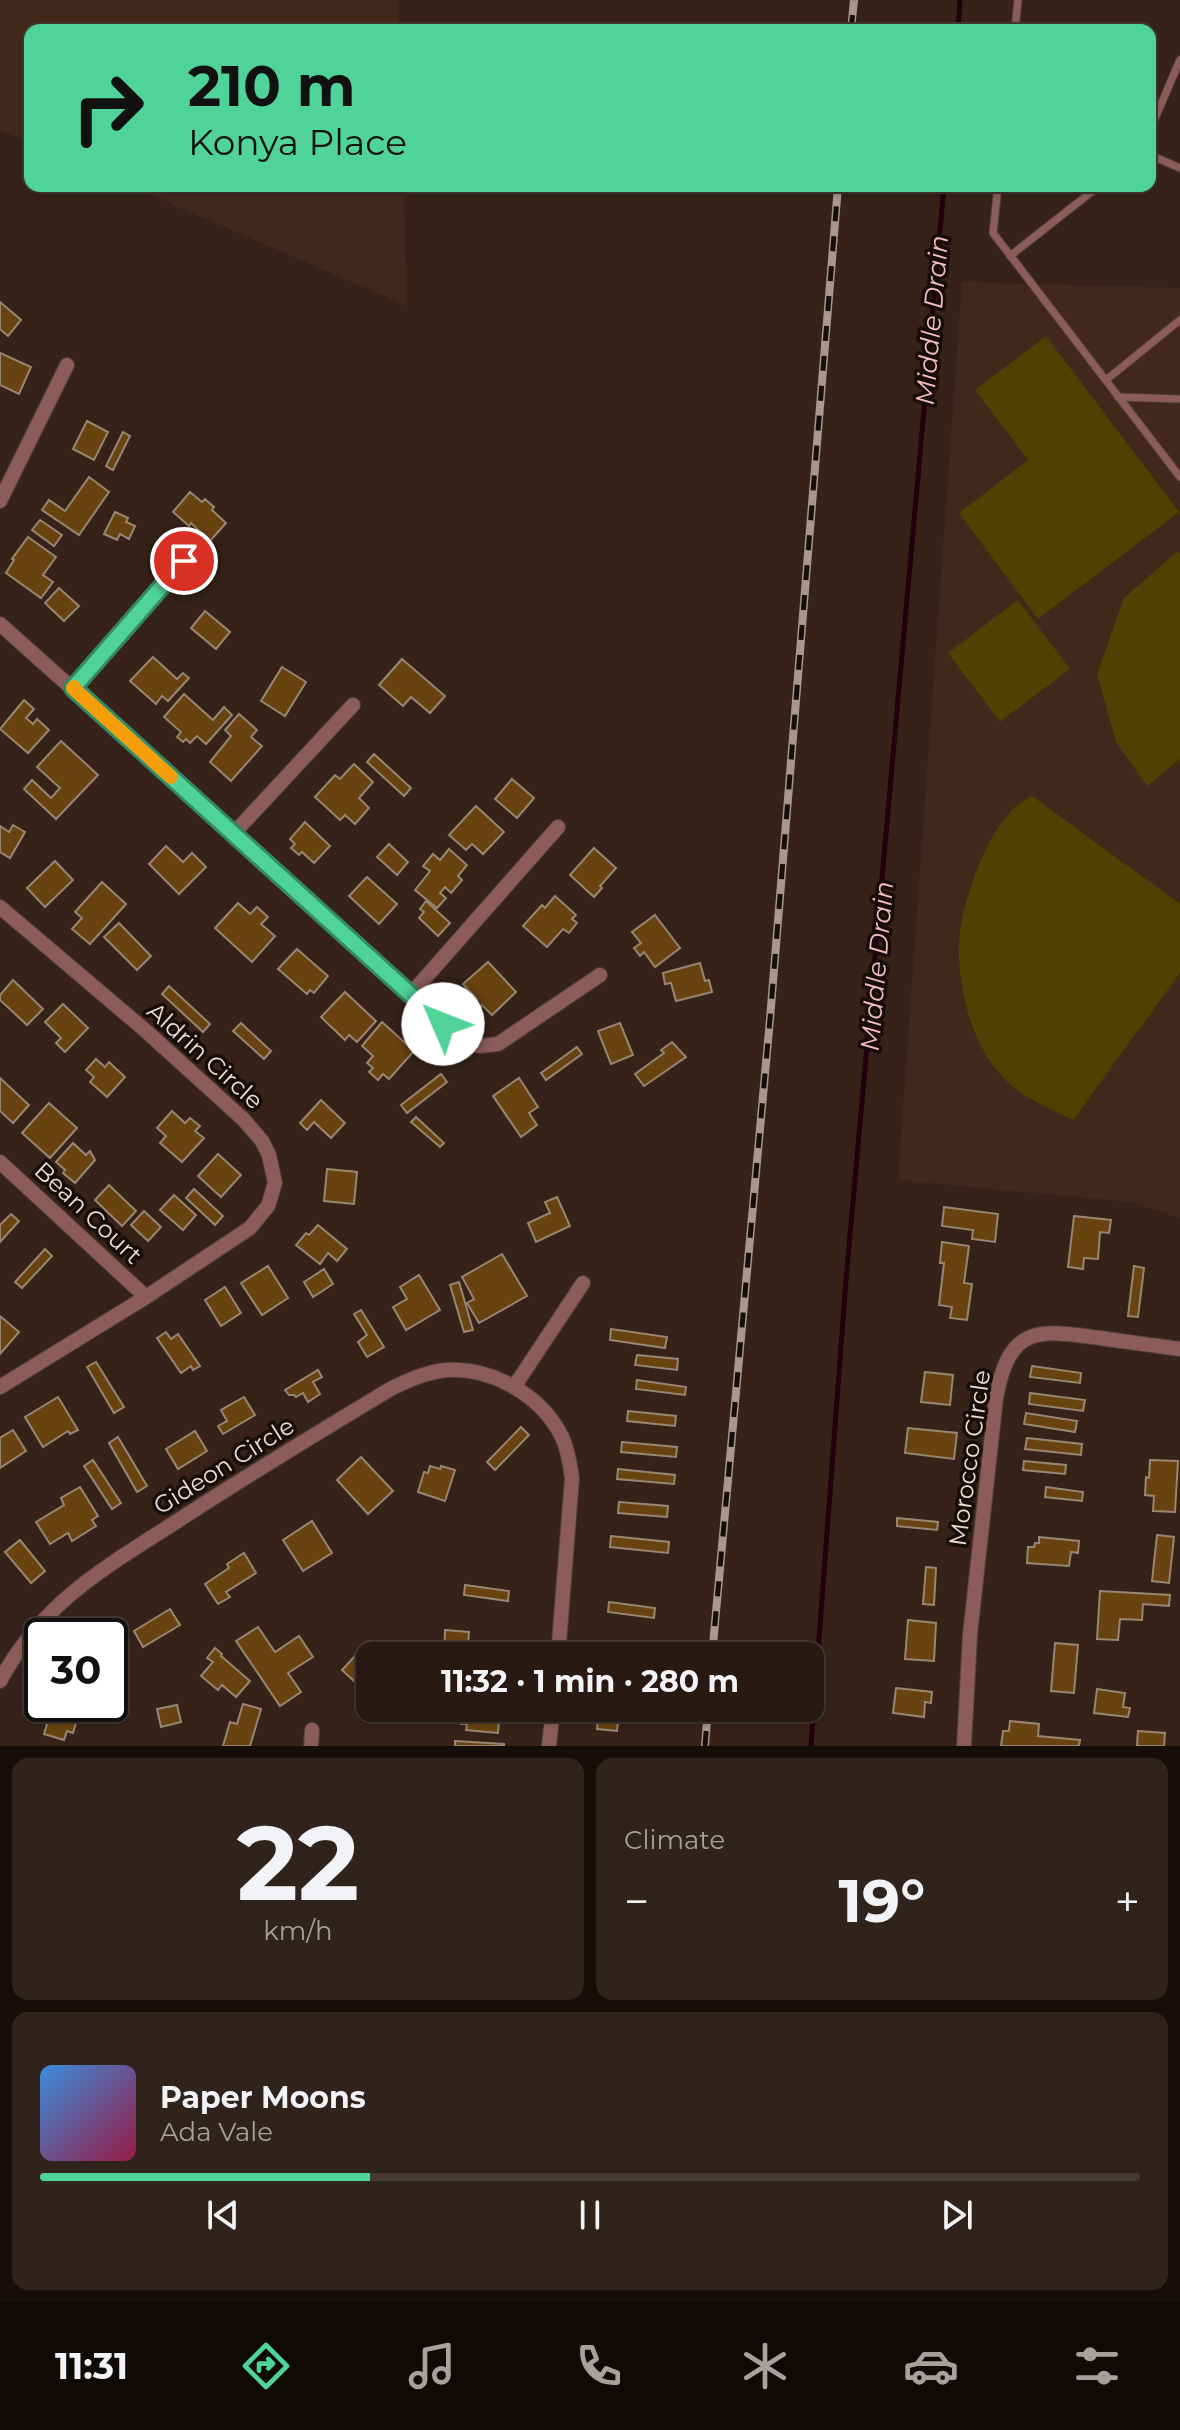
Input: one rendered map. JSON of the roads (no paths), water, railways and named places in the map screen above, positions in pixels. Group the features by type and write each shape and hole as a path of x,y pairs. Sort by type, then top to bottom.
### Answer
{"street":[{"path":"0,501 67,365"},
{"path":"73,688 184,561"},
{"path":"0,624 459,1039 488,1047 508,1039 600,975"},
{"path":"234,833 353,705"},
{"path":"411,994 558,827"},
{"name":"Aldrin Circle","path":"0,907 146,1031 257,1133 269,1155 275,1183 261,1217 236,1238 0,1387"},
{"name":"Bean Court","path":"0,1162 146,1297"},
{"path":"514,1387 583,1283"},
{"name":"Morocco Circle","path":"964,1746 970,1635 996,1398 1006,1361 1016,1347 1029,1338 1056,1332 1180,1349"},
{"name":"Gideon Circle","path":"0,1681 31,1632 82,1584 226,1489 392,1388 441,1370 474,1372 527,1395 554,1422 568,1452 572,1478 559,1642"},
{"path":"549,1746 552,1722"},
{"path":"311,1746 312,1730"}],"lane":[{"path":"1016,24 1018,0"},
{"path":"1156,116 1180,60"},
{"path":"1156,158 1180,168"},
{"path":"997,192 993,233 1180,477"},
{"path":"1010,256 1091,192"},
{"path":"1106,380 1180,320"},
{"path":"1118,397 1180,399"}],"waterway":[{"name":"Middle Drain","path":"958,24 960,0"},
{"name":"Middle Drain","path":"811,1746 846,1280 943,192"}],"railway":[{"path":"852,24 854,0"},
{"path":"713,1642 770,1019 838,192"},
{"path":"705,1746 707,1722"}]}
